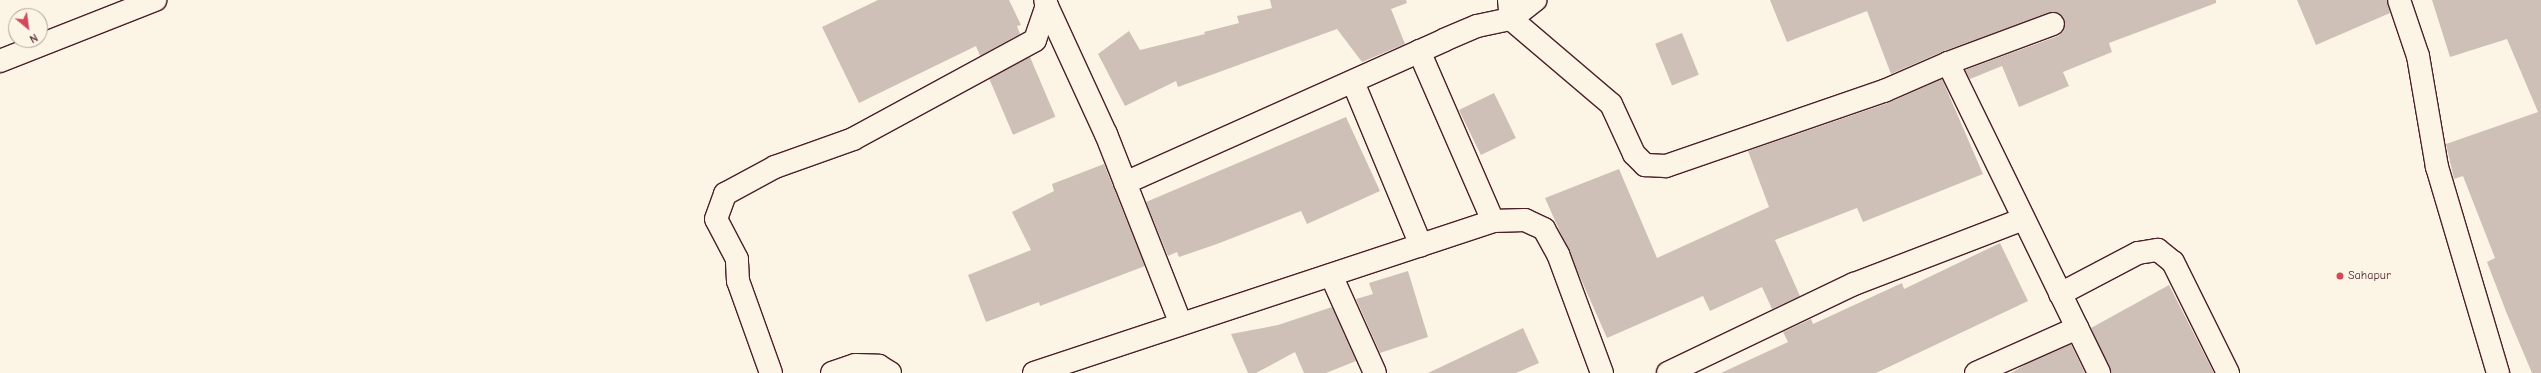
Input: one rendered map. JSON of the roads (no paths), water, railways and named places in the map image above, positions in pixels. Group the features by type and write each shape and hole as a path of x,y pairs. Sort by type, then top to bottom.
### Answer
{"street":[{"path":"0,61 155,0"},
{"path":"1125,183 1535,0"},
{"path":"2399,0 2418,56 2437,167 2498,373"},
{"path":"1046,3 1125,183 1181,324"},
{"path":"771,373 738,281 737,259 716,219 725,194 776,167 853,139 1035,40 1046,3"},
{"path":"1510,10 1611,104 1634,154 1645,165 1666,166 1884,91 1948,63 2053,24"},
{"path":"1419,51 1493,221"},
{"path":"1948,63 2099,373"},
{"path":"1353,82 1421,245"},
{"path":"1668,373 1854,284 2023,219"},
{"path":"1034,373 1493,221 1525,220 1544,230 1558,254 1602,373"},
{"path":"2060,294 2138,253 2158,250 2172,262 2228,373"},
{"path":"1331,275 1376,373"},
{"path":"1976,373 2077,328"},
{"path":"832,373 855,365 879,366 890,373"}],"place":[{"name":"Sahapur","path":"2340,276"}]}
